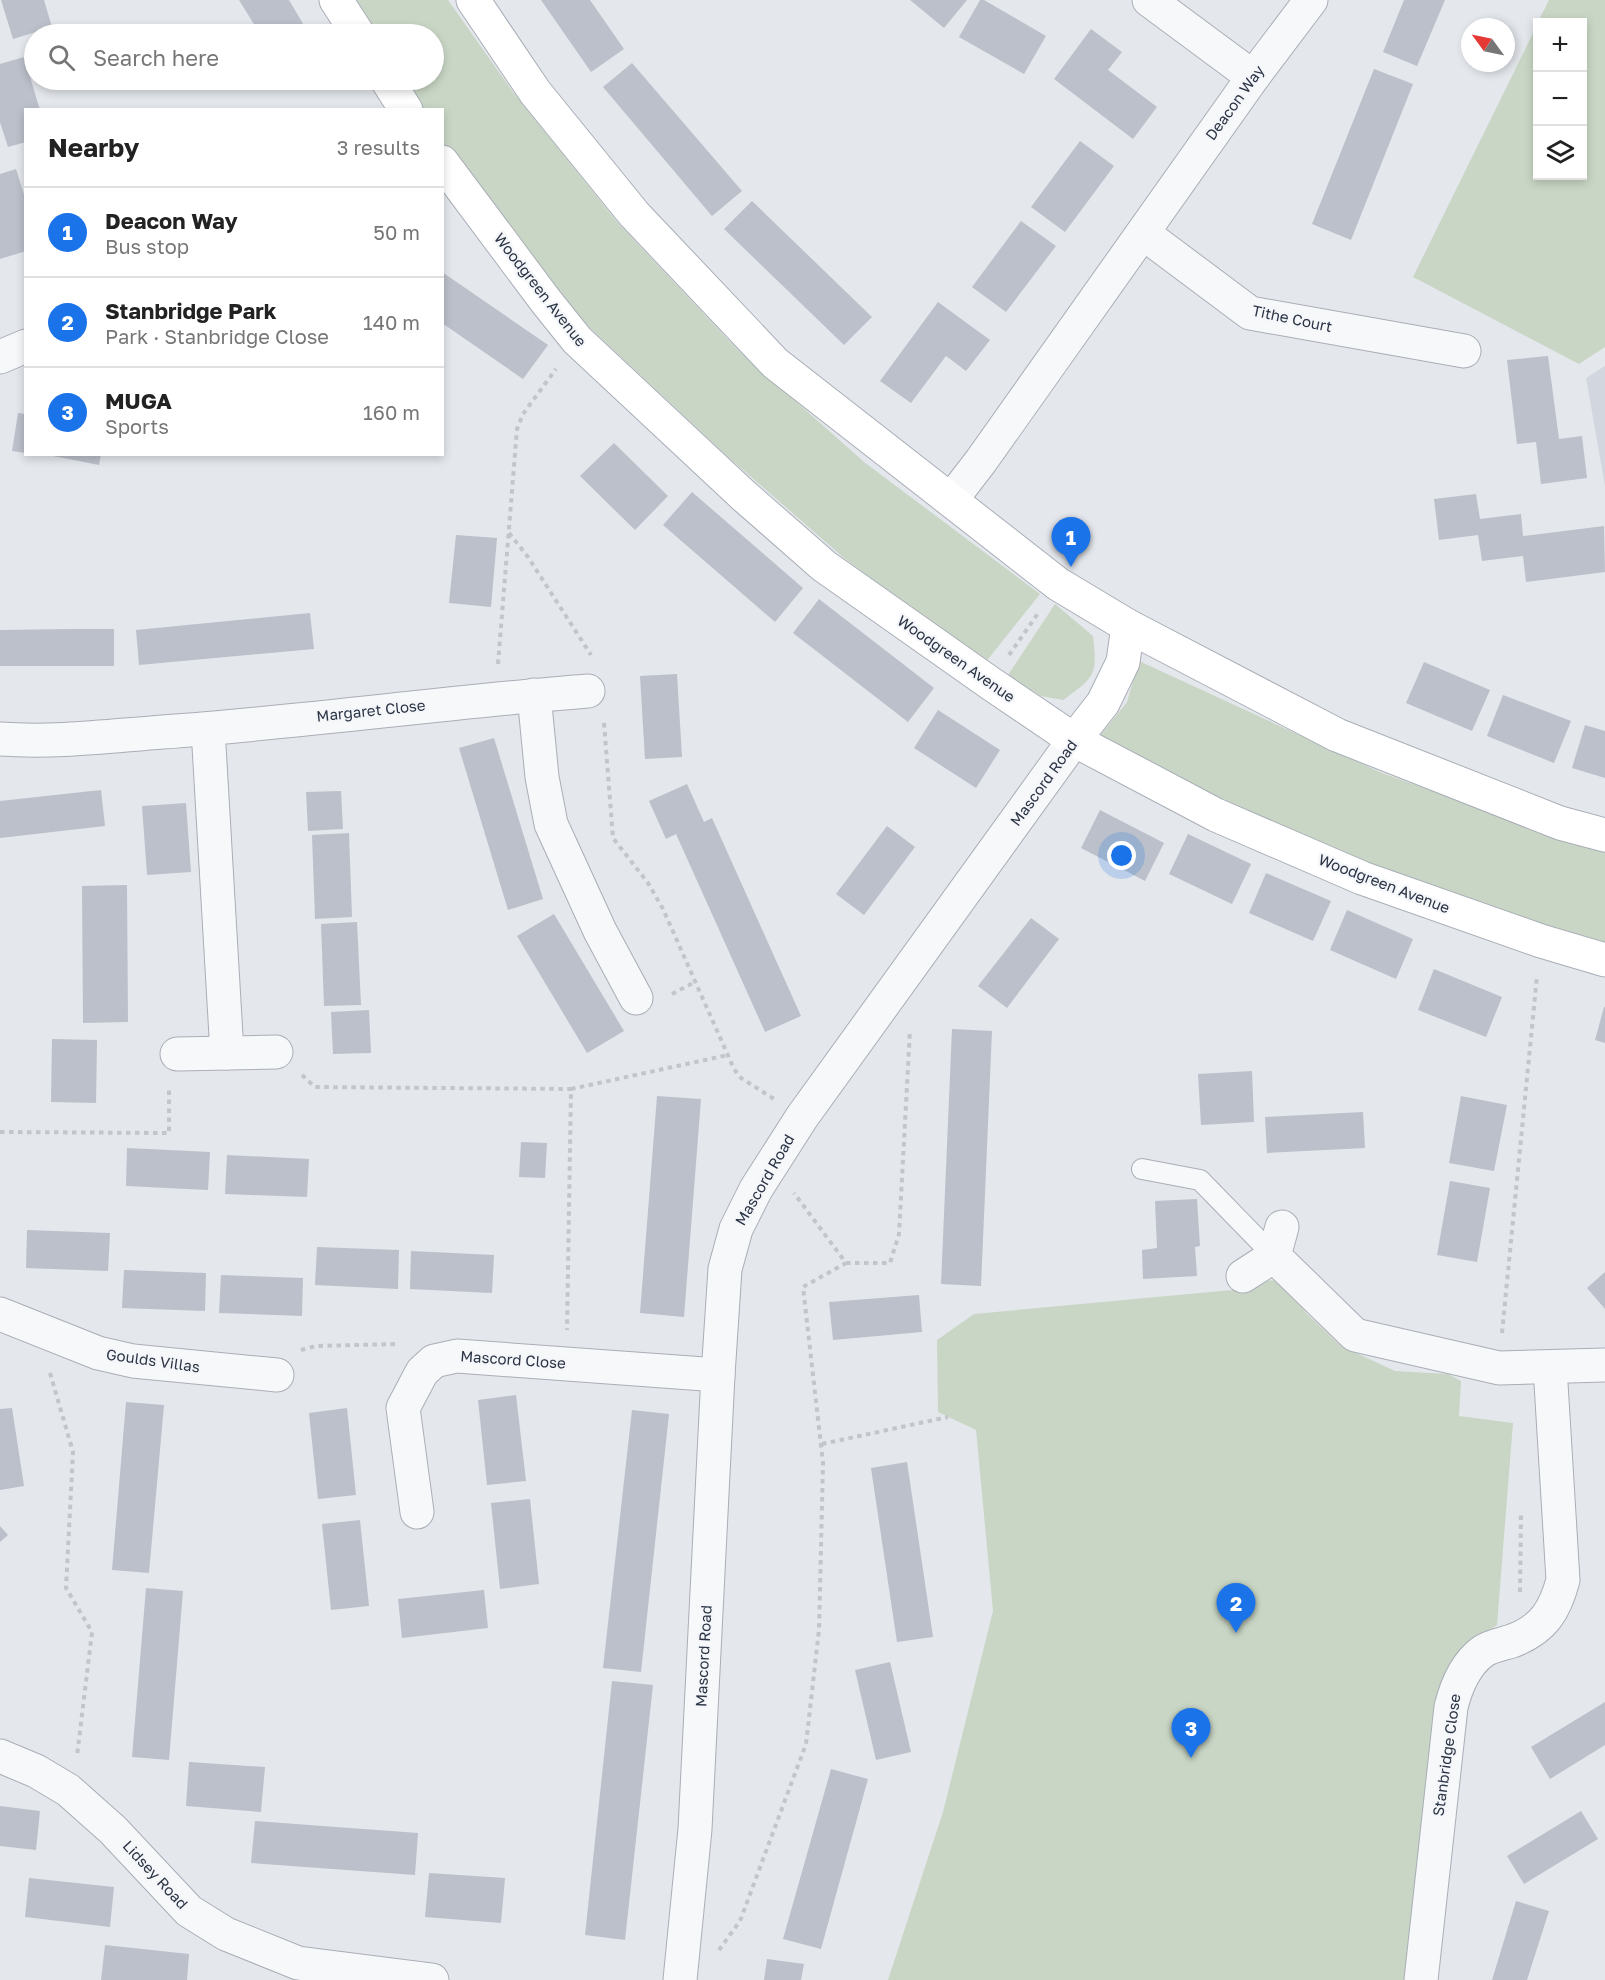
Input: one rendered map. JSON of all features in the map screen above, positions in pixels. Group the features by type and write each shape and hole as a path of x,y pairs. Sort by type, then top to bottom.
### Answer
{"street":[{"path":"336,0 352,24"},
{"path":"473,0 535,92 634,214 775,363 1058,584 1128,626 1337,735 1560,823 1605,835"},
{"path":"1149,0 1253,77"},
{"name":"Deacon Way","path":"951,500 1253,77 1311,0"},
{"path":"393,90 405,108"},
{"name":"Woodgreen Avenue","path":"444,165 576,340 743,495 824,566 990,683 1074,740 1216,815 1362,878 1605,960"},
{"name":"Tithe Court","path":"1143,233 1250,313 1464,351"},
{"path":"0,357 24,347"},
{"name":"Mascord Road","path":"680,1980 695,1829 725,1269 736,1229 756,1189 802,1117 1103,703 1123,662 1128,626"},
{"name":"Margaret Close","path":"0,739 30,741 208,729 595,688"},
{"path":"534,695 542,777 551,824 600,931 636,998"},
{"path":"208,729 227,1053"},
{"path":"177,1054 276,1052"},
{"path":"1243,1276 1278,1241 1354,1335 1498,1368 1605,1365"},
{"name":"Goulds Villas","path":"0,1314 98,1353 133,1362 277,1375"},
{"name":"Mascord Close","path":"417,1512 403,1408 422,1372 434,1361 457,1356 718,1375"},
{"name":"Stanbridge Close","path":"1421,1980 1451,1707 1456,1688 1466,1670 1483,1651 1519,1638 1545,1620 1557,1603 1563,1580 1550,1366"},
{"name":"Lidsey Road","path":"0,1756 36,1772 73,1795 113,1830 189,1911 226,1934 297,1972 432,1980"}],"lane":[{"path":"1142,1169 1200,1180 1278,1241"}],"path":[{"path":"496,698 516,429 523,414 576,340"},
{"path":"509,533 528,557 595,688 613,838 648,884 663,909 728,1055 741,1078 802,1117"},
{"path":"990,683 1058,584"},
{"path":"1498,1368 1541,940"},
{"path":"716,1955 740,1921 806,1744 819,1630 823,1463 803,1287 846,1263 891,1263 899,1234 910,1023 896,988"},
{"path":"276,1052 315,1087 571,1089 728,1055"},
{"path":"0,1132 169,1133 169,1055 177,1054"},
{"path":"567,1364 571,1089"},
{"path":"772,1164 846,1263"},
{"path":"37,1329 73,1452 66,1588 92,1632 73,1795"},
{"path":"277,1375 291,1352 316,1346 409,1343"},
{"path":"822,1444 948,1417"},
{"path":"1519,1638 1521,1508"}],"shaded area":[{"path":"1605,366 1605,486 1586,378"}],"green space":[{"path":"347,0 448,0 513,92 618,223 736,348 864,462 1040,594 985,663 844,558 727,456 588,326 444,144 444,108 416,108 405,90 444,90 444,24 363,24"},
{"path":"1549,0 1605,0 1605,347 1579,364 1413,277 1533,33 1533,180 1587,180 1587,18 1540,18"},
{"path":"1055,604 1093,636 1095,660 1092,674 1063,700 1041,696 1008,675"},
{"path":"1139,661 1382,773 1605,852 1605,948 1453,899 1231,804 1098,738 1127,702"},
{"path":"1263,1280 1284,1281 1306,1313 1341,1346 1395,1371 1448,1374 1461,1381 1459,1416 1513,1423 1497,1625 1472,1641 1450,1663 1438,1694 1407,1980 888,1980 943,1812 993,1611 976,1430 938,1412 937,1340 974,1314 1232,1290"}],"building":[{"path":"1,0 44,0 51,24 24,24 24,36 13,39"},
{"path":"239,0 289,0 303,24 254,24"},
{"path":"541,0 590,0 624,49 591,72"},
{"path":"910,0 967,0 944,28"},
{"path":"980,0 984,0 1046,36 1024,74 959,37"},
{"path":"1404,0 1445,0 1417,66 1383,52"},
{"path":"1091,29 1122,52 1108,70 1157,107 1133,139 1054,79"},
{"path":"24,57 24,90 34,90 39,108 24,108 24,143 8,147 0,122 0,64"},
{"path":"632,63 742,191 712,216 603,87"},
{"path":"1374,69 1413,84 1351,240 1312,224"},
{"path":"1080,141 1114,166 1065,232 1031,207"},
{"path":"16,169 24,195 24,252 0,259 0,174"},
{"path":"752,201 872,317 844,345 724,229"},
{"path":"1021,221 1056,246 1006,312 972,287"},
{"path":"444,273 548,345 523,379 444,324"},
{"path":"938,302 990,340 966,371 946,356 911,403 880,381"},
{"path":"1548,356 1559,439 1582,436 1587,478 1541,484 1536,442 1517,444 1507,360"},
{"path":"18,413 24,414 24,453 12,451"},
{"path":"614,443 668,496 635,530 580,476"},
{"path":"53,456 101,456 99,465"},
{"path":"692,492 803,588 775,622 663,525"},
{"path":"1476,494 1480,519 1521,514 1523,536 1604,526 1605,572 1526,582 1523,556 1482,561 1478,535 1439,540 1434,499"},
{"path":"456,535 497,538 491,607 449,603"},
{"path":"819,599 934,688 908,722 793,633"},
{"path":"310,613 314,649 139,665 136,630"},
{"path":"114,629 114,666 0,666 0,630"},
{"path":"1424,662 1490,690 1472,731 1406,703"},
{"path":"677,674 682,757 645,759 640,676"},
{"path":"1503,695 1571,721 1554,763 1487,736"},
{"path":"938,710 1000,750 976,788 914,748"},
{"path":"1585,725 1605,731 1605,778 1572,768"},
{"path":"494,738 543,899 508,910 459,748"},
{"path":"687,784 704,822 712,818 801,1016 765,1032 676,834 666,839 649,801"},
{"path":"101,790 105,826 0,838 0,801"},
{"path":"341,791 343,829 308,831 306,792"},
{"path":"186,803 191,872 147,875 142,806"},
{"path":"1100,810 1164,843 1145,881 1081,848"},
{"path":"887,826 915,847 864,915 836,894"},
{"path":"349,833 352,917 315,919 312,835"},
{"path":"1188,834 1251,864 1232,904 1169,874"},
{"path":"1266,873 1331,901 1313,941 1249,913"},
{"path":"127,885 128,1022 83,1023 82,886"},
{"path":"1347,910 1413,939 1396,979 1330,950"},
{"path":"554,914 624,1031 587,1053 517,936"},
{"path":"1031,918 1059,939 1007,1008 978,986"},
{"path":"357,922 361,1005 324,1006 321,924"},
{"path":"1434,969 1502,997 1486,1037 1418,1010"},
{"path":"1605,1007 1605,1043 1595,1040"},
{"path":"369,1010 371,1053 333,1054 331,1012"},
{"path":"952,1029 992,1031 981,1286 941,1284"},
{"path":"52,1039 97,1040 96,1103 51,1102"},
{"path":"1252,1071 1254,1122 1201,1125 1198,1074"},
{"path":"657,1096 701,1099 684,1317 640,1313"},
{"path":"1461,1096 1507,1105 1494,1171 1449,1163"},
{"path":"1363,1112 1365,1148 1267,1153 1265,1117"},
{"path":"521,1142 547,1143 545,1178 519,1177"},
{"path":"127,1148 210,1152 208,1190 126,1186"},
{"path":"227,1155 309,1159 307,1197 225,1194"},
{"path":"1450,1181 1490,1188 1477,1262 1437,1255"},
{"path":"1197,1199 1200,1246 1195,1247 1197,1276 1143,1279 1142,1250 1157,1248 1155,1201"},
{"path":"27,1230 110,1233 108,1271 26,1268"},
{"path":"317,1247 399,1250 398,1289 315,1285"},
{"path":"411,1251 494,1255 492,1293 410,1289"},
{"path":"124,1270 206,1273 205,1311 122,1308"},
{"path":"1605,1272 1605,1309 1587,1288"},
{"path":"221,1275 303,1278 302,1316 219,1313"},
{"path":"919,1295 922,1332 833,1340 829,1302"},
{"path":"516,1395 526,1481 487,1485 478,1400"},
{"path":"126,1402 164,1405 149,1573 112,1570"},
{"path":"12,1408 24,1486 0,1490 0,1409"},
{"path":"347,1408 356,1495 318,1499 309,1413"},
{"path":"632,1410 669,1414 641,1672 603,1668"},
{"path":"907,1462 933,1637 897,1642 871,1468"},
{"path":"530,1499 539,1584 500,1589 491,1503"},
{"path":"360,1520 369,1606 331,1610 322,1524"},
{"path":"0,1526 8,1535 0,1542"},
{"path":"146,1588 183,1591 169,1760 132,1757"},
{"path":"484,1590 488,1628 402,1638 398,1599"},
{"path":"890,1662 911,1752 876,1760 855,1670"},
{"path":"612,1681 653,1685 625,1940 585,1935"},
{"path":"1605,1702 1605,1745 1550,1779 1531,1747"},
{"path":"189,1762 265,1767 261,1812 186,1806"},
{"path":"831,1769 868,1779 821,1949 783,1939"},
{"path":"0,1806 40,1811 36,1850 0,1846"},
{"path":"1581,1811 1598,1839 1524,1884 1507,1856"},
{"path":"255,1821 418,1833 415,1875 251,1863"},
{"path":"429,1873 505,1878 501,1923 425,1917"},
{"path":"29,1878 114,1887 110,1927 25,1917"},
{"path":"1516,1901 1549,1911 1527,1980 1492,1980"},
{"path":"105,1945 189,1954 187,1980 101,1980"},
{"path":"767,1959 804,1964 801,1980 764,1980"}],"place":[{"name":"Deacon Way","path":"1071,567"},
{"name":"Stanbridge Park","path":"1236,1633"},
{"name":"MUGA","path":"1191,1758"}]}
